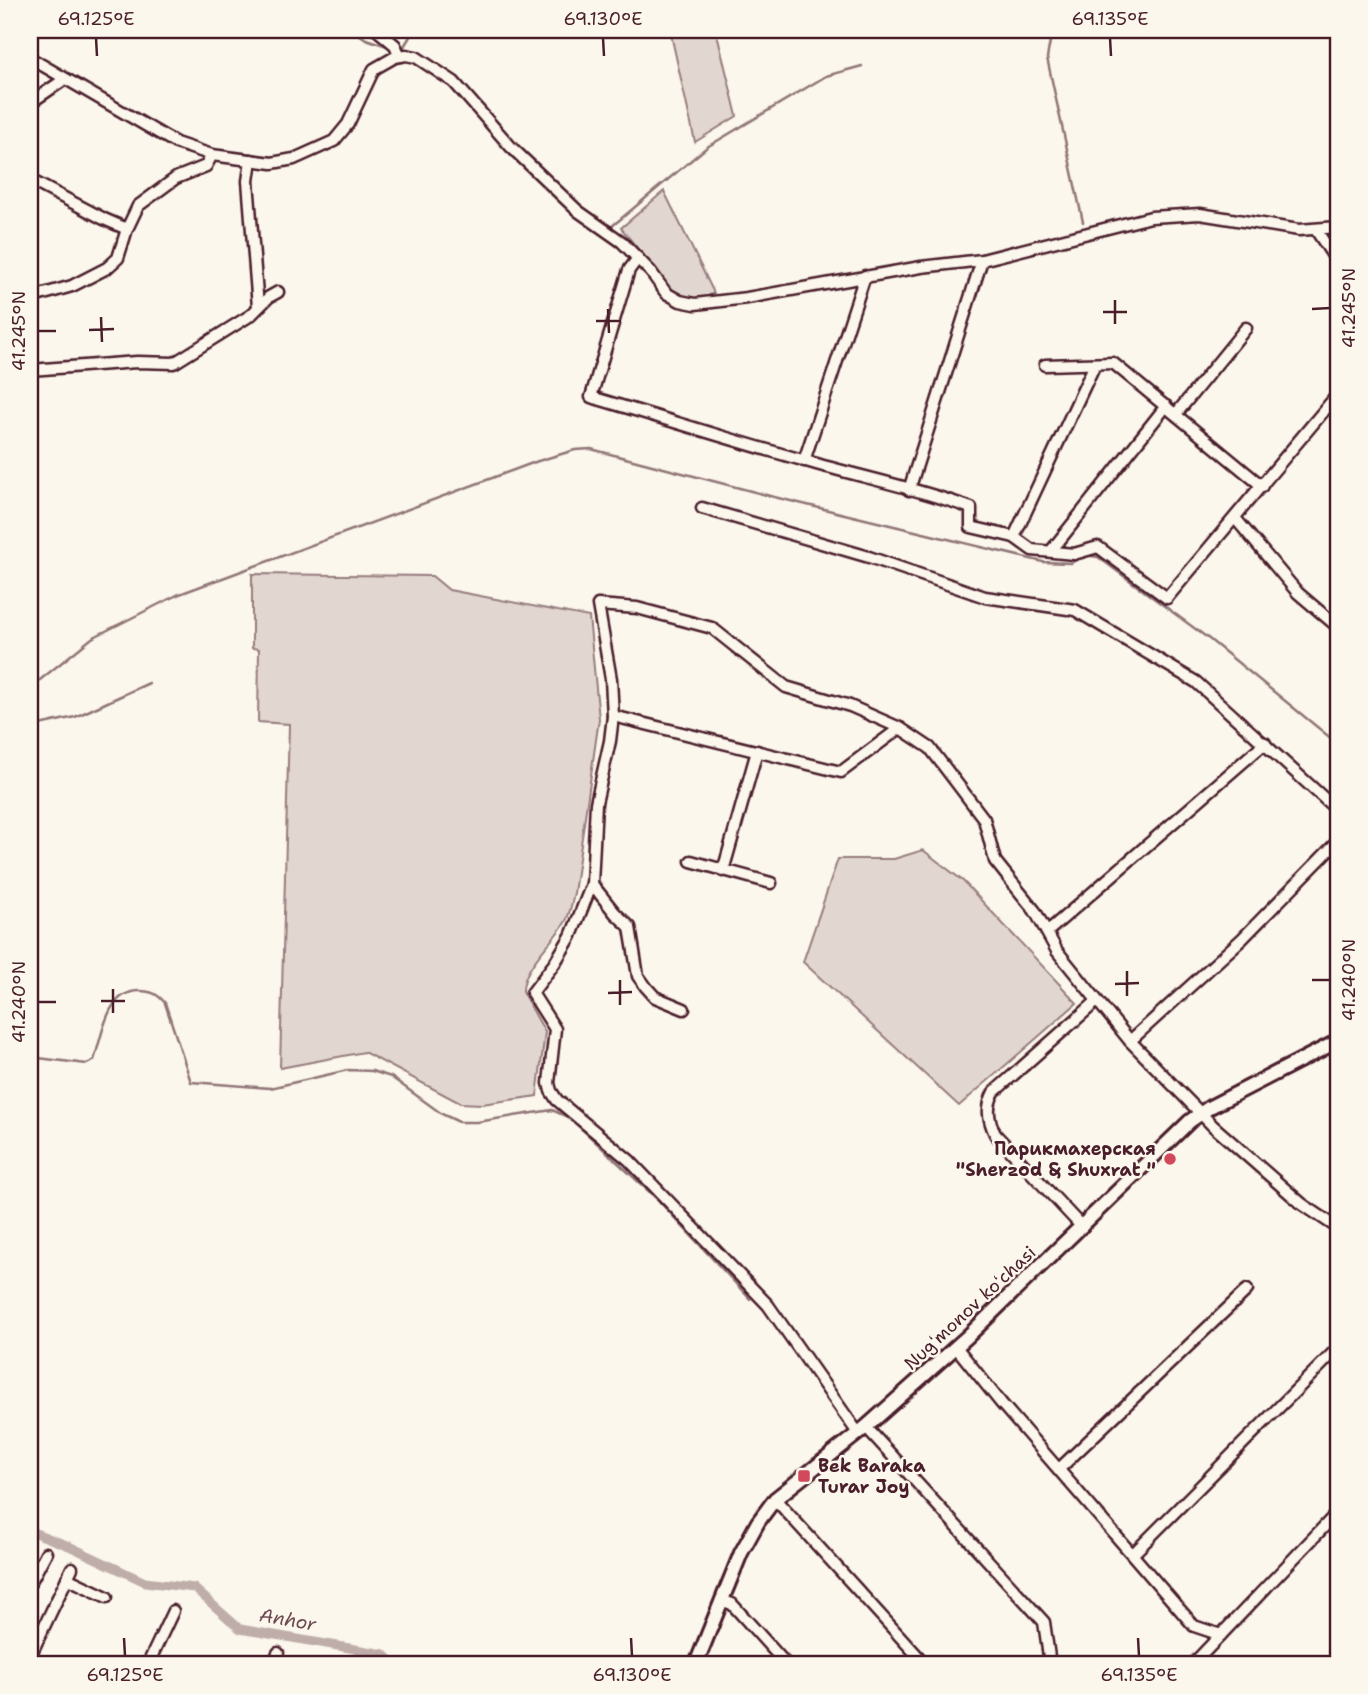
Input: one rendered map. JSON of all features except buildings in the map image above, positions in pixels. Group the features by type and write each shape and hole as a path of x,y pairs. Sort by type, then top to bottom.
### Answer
{"main road":[{"name":"Nugʻmonov koʻchasi","path":"696,1664 746,1542 775,1499 862,1430 956,1347 1200,1113 1338,1041"}],"street":[{"path":"377,30 398,51 420,58 454,82 511,147 578,211 622,242 666,293 680,301 695,304 747,298 864,276 982,260 1133,220 1167,215 1200,214 1282,229 1316,230 1338,227"},
{"path":"30,58 176,143 212,155 272,163 287,161 334,141 352,118 371,74 398,51"},
{"path":"30,103 65,79"},
{"path":"30,298 72,286 107,268 118,258 138,206 176,178 206,166 212,155"},
{"path":"251,160 248,181 258,307"},
{"path":"30,180 127,229"},
{"path":"1316,230 1338,263"},
{"path":"638,258 629,270 591,397 804,461 909,490 930,493 971,508 971,527 1014,537 1032,550 1074,554 1098,547 1167,598 1338,394"},
{"path":"909,490 982,260"},
{"path":"804,461 864,276"},
{"path":"30,370 137,362 174,363 251,315 268,297 278,292"},
{"path":"1175,414 1246,328"},
{"path":"1045,365 1113,363 1262,486"},
{"path":"1014,537 1096,364"},
{"path":"1051,551 1166,406"},
{"path":"702,508 869,557 985,597 1075,610 1196,682 1338,811"},
{"path":"1235,518 1298,593 1338,627"},
{"path":"1050,1664 1044,1622 862,1430 768,1306 629,1160 564,1107 551,1091 555,1028 532,993 571,936 592,884 596,803 613,716 611,679 598,605 637,608 712,628 786,687 850,706 920,740 938,757 984,819 995,861 1035,911 1057,951 1130,1041 1200,1113 1303,1204 1338,1228"},
{"path":"613,716 841,772 900,729"},
{"path":"1047,932 1265,743"},
{"path":"723,871 757,751"},
{"path":"1130,1041 1242,939 1338,841"},
{"path":"691,861 771,883"},
{"path":"592,884 630,927 638,976 646,987 655,997 684,1009"},
{"path":"1082,1227 995,1134 989,1122 988,1111 994,1093 1097,1001"},
{"path":"1058,1470 1247,1290"},
{"path":"956,1347 1058,1470 1194,1626 1221,1635"},
{"path":"1133,1554 1337,1349"},
{"path":"775,1499 925,1664"},
{"path":"1196,1661 1338,1512"},
{"path":"30,1583 46,1553"},
{"path":"30,1656 70,1573 107,1597"},
{"path":"721,1600 732,1604 786,1664"},
{"path":"148,1664 173,1611"},
{"path":"273,1664 278,1653"},
{"path":"30,1662 36,1664"}],"shaded area":[{"path":"670,30 716,30 737,116 695,142"},
{"path":"664,191 714,293 698,301 671,290 621,228"},
{"path":"252,574 432,576 449,590 589,617 599,719 574,893 566,921 527,974 523,993 545,1032 537,1096 482,1104 460,1103 364,1052 280,1068 289,724 258,722 259,649 252,648"},
{"path":"923,850 963,881 1077,1003 959,1106 803,962 838,859 894,859"}],"waterway":[{"path":"353,30 366,39 393,48"},
{"path":"400,48 403,48 414,30"},
{"path":"1052,30 1047,58 1083,222"},
{"path":"611,227 707,147 826,76 862,66"},
{"path":"30,688 92,638 177,595 538,461 575,450 591,449 770,496 1043,562 1071,563 1085,555 1098,557 1209,639 1338,744"},
{"path":"30,727 75,717 149,683"},
{"path":"30,1057 87,1064 94,1060 113,1006 129,993 144,991 157,995 165,1003 191,1082 270,1088 348,1070 372,1071 391,1077 442,1114 459,1122 477,1122 552,1110 570,1118 657,1199 750,1299"},
{"name":"Anhor","path":"30,1531 145,1582 194,1588 240,1629 384,1654 395,1664"}],"place":[{"name":"Парикмахерская \"Sherzod & Shuxrat \"","path":"1170,1159"},
{"name":"Bek Baraka Turar Joy","path":"804,1476"}]}
